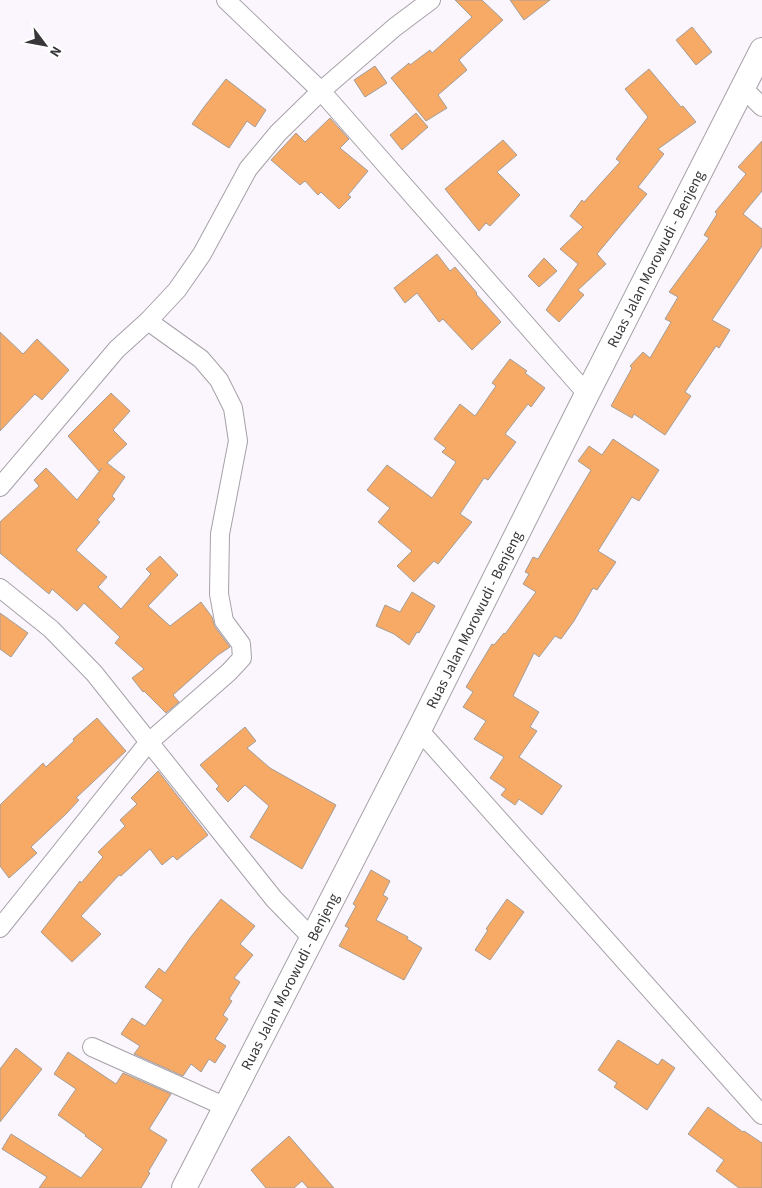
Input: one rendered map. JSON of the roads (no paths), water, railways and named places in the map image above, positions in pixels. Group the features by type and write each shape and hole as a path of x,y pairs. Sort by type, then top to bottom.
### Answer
{"main road":[{"name":"Ruas Jalan Morowudi - Benjeng","path":"184,1188 419,730 586,394 762,50"}],"street":[{"path":"226,0 321,91 586,394"},
{"path":"0,487 117,349 148,321 177,290 202,254 248,170 278,133 321,91 396,27 431,0"},
{"path":"743,88 762,107"},
{"path":"0,928 148,743 229,672 242,658 241,644 224,621 219,594 220,534 238,441 234,408 219,380 201,359 148,321"},
{"path":"0,588 50,629 94,673 274,900 312,938"},
{"path":"419,730 762,1115"},
{"path":"92,1047 226,1107"}]}
